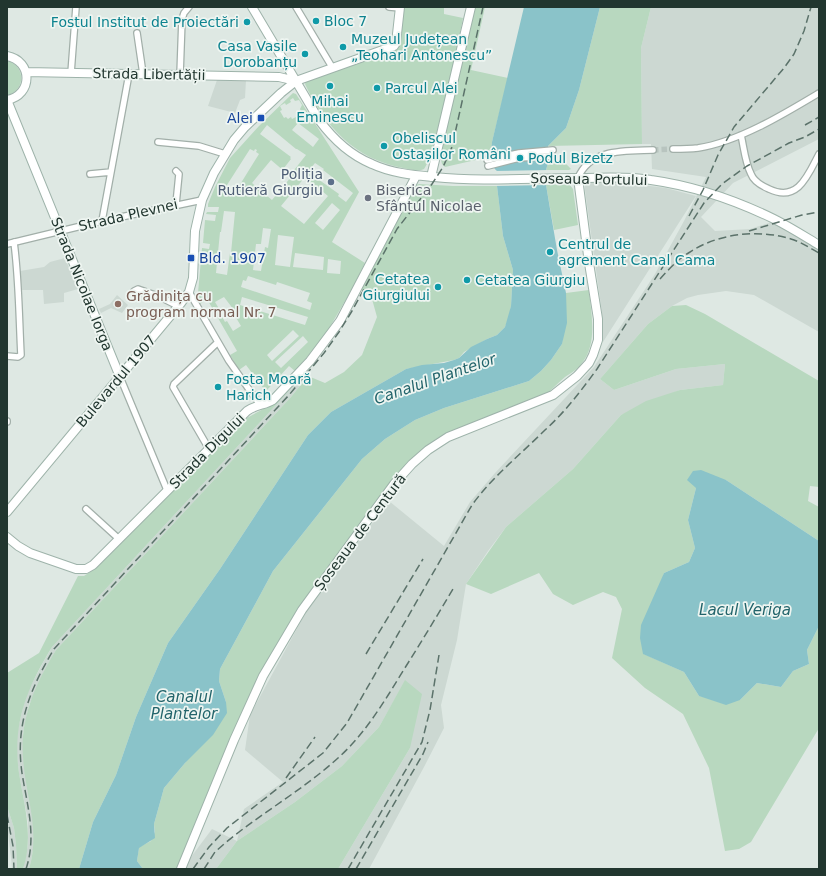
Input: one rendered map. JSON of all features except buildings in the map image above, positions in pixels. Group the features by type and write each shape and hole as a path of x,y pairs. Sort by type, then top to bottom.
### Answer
{"main road":[{"name":"Șoseaua Portului","path":"252,7 327,130 347,150 378,167 416,176 459,179 617,177 666,182 703,190 742,205 775,220 819,245"},
{"path":"431,177 471,7"},
{"name":"Bulevardul 1907","path":"7,512 189,292 193,278 195,231 202,200 210,181 225,154 245,127 296,81 394,46 396,43 400,8"},
{"path":"7,56 19,61 26,72 26,81 23,90 16,97 7,100"},
{"name":"Strada Libertății","path":"26,72 279,77 296,81"},
{"name":"Strada Nicolae Iorga","path":"7,100 120,377"},
{"name":"Strada Digului","path":"7,537 30,553 76,569 86,569 92,565 247,411 273,400 310,361 340,321 416,176"},
{"name":"Șoseaua de Centură","path":"181,869 236,736 263,676 302,610 394,484 412,464 428,450 448,437 552,395 577,376 589,363 598,340 598,319 578,178"}],"street":[{"path":"71,73 76,7"},
{"path":"180,75 182,19 184,13 189,7"},
{"path":"296,7 332,67"},
{"path":"389,7 400,8"},
{"path":"137,33 143,74"},
{"path":"102,221 129,74"},
{"path":"673,149 699,148 716,144 741,135 819,93"},
{"path":"741,135 747,166 752,176 762,186 775,192 786,194 799,187 819,154"},
{"path":"158,142 204,147 225,154"},
{"path":"578,178 585,166 594,159 603,155 618,151 652,150"},
{"path":"487,163 519,152 553,153"},
{"path":"176,171 179,174 176,204"},
{"path":"90,174 111,172"},
{"name":"Strada Plevnei","path":"7,244 176,204 202,200"},
{"path":"7,356 20,357 19,287 14,242"},
{"path":"134,291 138,289 158,296 178,306"},
{"path":"189,292 232,367 260,405"},
{"path":"209,449 173,386 217,343"},
{"name":"Strada Nicolae Iorga","path":"120,377 167,490"},
{"path":"86,509 119,539"}],"shaded area":[{"path":"651,7 819,7 819,139 733,183 701,217 715,231 750,229 772,222 819,248 819,332 754,295 726,291 687,298 672,306 648,324 600,379 614,390 676,369 725,364 723,385 680,390 621,415 573,469 506,527 488,551 466,584 457,640 441,705 444,728 369,869 338,869 410,748 405,681 379,727 342,766 295,802 237,841 244,809 283,782 245,750 250,715 306,612 389,501 444,546 470,502 495,473 594,367 655,274 706,177 652,169 651,144 642,144 641,48"},
{"path":"217,80 246,80 245,98 240,100 235,113 208,106"},
{"path":"585,182 634,184 666,188 696,196 603,342 602,313"},
{"path":"65,258 78,289 64,293 64,302 44,304 43,290 22,290 20,271 44,267 50,262"},
{"name":"Grădinița cu program normal Nr. 7","path":"117,295 128,305 122,313 111,308 101,313 99,309 110,304"},
{"path":"303,373 308,376 291,397 56,650 29,705 23,733 23,756 32,810 34,845 29,869 23,869 28,845 28,821 19,774 17,733 29,689 44,661 52,647 287,393"},
{"path":"7,806 14,828 17,869 12,869 7,825"},
{"path":"212,829 237,841 216,869 182,869"}],"green space":[{"name":"Parcul Alei","path":"400,7 444,7 444,14 463,18 433,145 424,169 419,170 386,164 356,149 332,127 313,100 305,84 306,81 391,48"},
{"path":"474,7 485,7 471,70 508,78 492,142 491,155 445,167 439,156"},
{"path":"600,7 651,7 641,48 642,144 548,146 566,128 579,90"},
{"path":"7,61 18,67 21,78 18,89 7,95"},
{"path":"293,93 296,94 359,192 332,242 365,263 352,289 324,337 295,371 289,366 267,390 272,395 264,400 260,399 267,393 246,365 239,370 230,355 237,351 207,299 200,304 198,293 202,248 209,249 210,244 203,243 205,220 215,221 216,215 206,214 207,212 218,212 219,207 208,207 208,204 230,158 259,126","holes":["293,98 295,101 299,100 302,105 300,109 301,111 297,114 298,116 292,119 291,117 288,119 286,117 284,118 280,111 282,110 280,106 285,103 286,105 291,102 290,100","298,123 319,139 313,147 292,130","267,125 296,149 306,155 291,174 284,168 291,159 291,157 260,134","250,149 254,151 255,149 257,150 256,152 259,154 236,191 233,189 231,191 229,190 230,188 227,185","271,160 291,177 272,200 252,183","315,163 353,193 346,202 338,196 339,194 308,172","305,177 328,196 304,224 281,206","332,203 340,210 323,230 315,223","224,211 235,212 227,275 216,273 220,232","263,228 271,229 268,248 265,247 261,271 253,270 256,244 261,244","278,235 294,237 290,267 275,265","295,253 324,257 323,270 293,267","328,259 341,261 340,274 327,273","248,276 276,285 277,282 310,293 307,301 312,303 310,310 241,287 243,280 246,281","224,297 237,314 235,316 241,326 233,331 227,321 225,322 215,302","242,297 308,317 305,325 240,305","293,330 299,336 272,361 267,355","303,336 308,342 281,368 275,362"]},
{"path":"549,159 561,161 571,169 546,170"},
{"path":"569,184 573,189 578,225 554,230 546,185"},
{"path":"416,185 497,186 503,236 513,270 511,306 505,327 497,335 464,352 459,358 406,369 331,412 308,435 220,569 168,643 136,717 116,775 93,822 79,869 29,869 32,854 33,826 24,771 24,728 31,701 49,662 56,650 291,397 308,376 325,383 344,372 362,355 377,317 372,299 360,288"},
{"path":"589,290 592,318 592,337 587,355 580,365 547,394 444,435 405,468 259,678 237,723 178,869 143,869 137,861 139,847 151,841 155,832 154,824 164,788 185,763 226,702 219,681 220,669 273,571 362,459 385,439 415,420 444,408 529,381 541,371 562,344 566,293"},
{"path":"686,305 705,314 819,381 819,487 810,486 808,501 819,507 819,541 726,480 696,488 688,520 695,548 689,562 664,573 644,654 684,672 699,696 740,700 757,683 781,687 793,671 809,664 807,650 819,626 819,728 751,842 739,849 725,851 709,768 683,714 645,688 612,658 622,609 616,597 603,592 573,605 553,594 539,573 491,594 466,584 506,527 573,469 621,415 646,401 680,390 723,385 725,364 676,369 614,390 600,379 648,324 672,306"},
{"path":"303,373 287,393 52,647 43,662 29,692 20,722 17,755 27,821 28,845 23,869 17,869 14,828 7,806 7,673 39,653 78,576 84,576 90,572 245,419 267,407"},
{"path":"405,680 422,694 410,748 338,869 216,869 237,841 295,802 342,766 379,727"}],"water":[{"name":"Canalul Plantelor","path":"524,7 600,7 579,90 566,128 548,146 549,159 546,170 546,185 566,293 567,323 562,344 551,360 529,381 444,408 415,420 385,439 362,459 273,571 220,669 219,681 226,702 227,713 213,735 185,763 164,788 154,824 155,838 139,848 137,861 143,869 79,869 93,822 116,775 136,717 168,643 220,569 308,435 331,412 406,369 422,365 444,363 459,358 471,347 497,335 505,327 511,306 513,270 503,236 497,186 497,171 494,168 491,158 491,150"},
{"name":"Lacul Veriga","path":"701,470 726,480 819,541 819,626 807,650 809,664 793,671 781,687 757,683 740,700 726,705 699,696 684,672 643,654 640,638 641,625 664,573 689,562 695,548 688,520 696,488 687,480 693,471"}],"pier":[{"path":"548,170 548,185 495,186 494,171"}],"tunnel":[{"path":"653,150 673,149"}],"railway":[{"path":"26,869 31,845 31,833 20,756 21,739 26,708 31,693 45,664 54,649 289,395 324,353 339,332 397,229 432,184 443,167 452,147 483,7"},
{"path":"689,216 703,190 718,155 734,127 794,54 804,31 811,7"},
{"path":"805,125 819,117"},
{"path":"193,869 209,847 227,828 323,753 347,723 472,505 498,475 559,416 585,385 597,369 704,203 722,184 747,166 789,143 805,137 819,129"},
{"path":"749,231 802,215 819,212"},
{"path":"660,279 670,268 690,252 701,246 726,237 753,234 779,236 791,239 819,253"},
{"path":"366,654 423,559"},
{"path":"204,869 215,852 224,844 325,770 357,739 389,694 453,589"},
{"path":"348,869 422,742 430,710 439,655"},
{"path":"286,778 315,737"},
{"path":"356,869 423,754 428,742"},
{"path":"7,815 13,846 14,869"}],"place":[{"name":"Bloc 7","path":"316,21"},
{"name":"Fostul Institut de Proiectări","path":"247,22"},
{"name":"Muzeul Județean „Teohari Antonescu”","path":"343,47"},
{"name":"Casa Vasile Dorobanțu","path":"305,54"},
{"name":"Mihai Eminescu","path":"330,86"},
{"name":"Parcul Alei","path":"377,88"},
{"name":"Alei","path":"261,118"},
{"name":"Obeliscul Ostașilor Români","path":"384,146"},
{"name":"Podul Bizetz","path":"520,158"},
{"name":"Poliția Rutieră Giurgiu","path":"331,182"},
{"name":"Biserica Sfântul Nicolae","path":"368,198"},
{"name":"Centrul de agrement Canal Cama","path":"550,252"},
{"name":"Bld. 1907","path":"191,258"},
{"name":"Cetatea Giurgiu","path":"467,280"},
{"name":"Cetatea Giurgiului","path":"438,287"},
{"name":"Grădinița cu program normal Nr. 7","path":"118,304"},
{"name":"Fosta Moară Harich","path":"218,387"}]}
